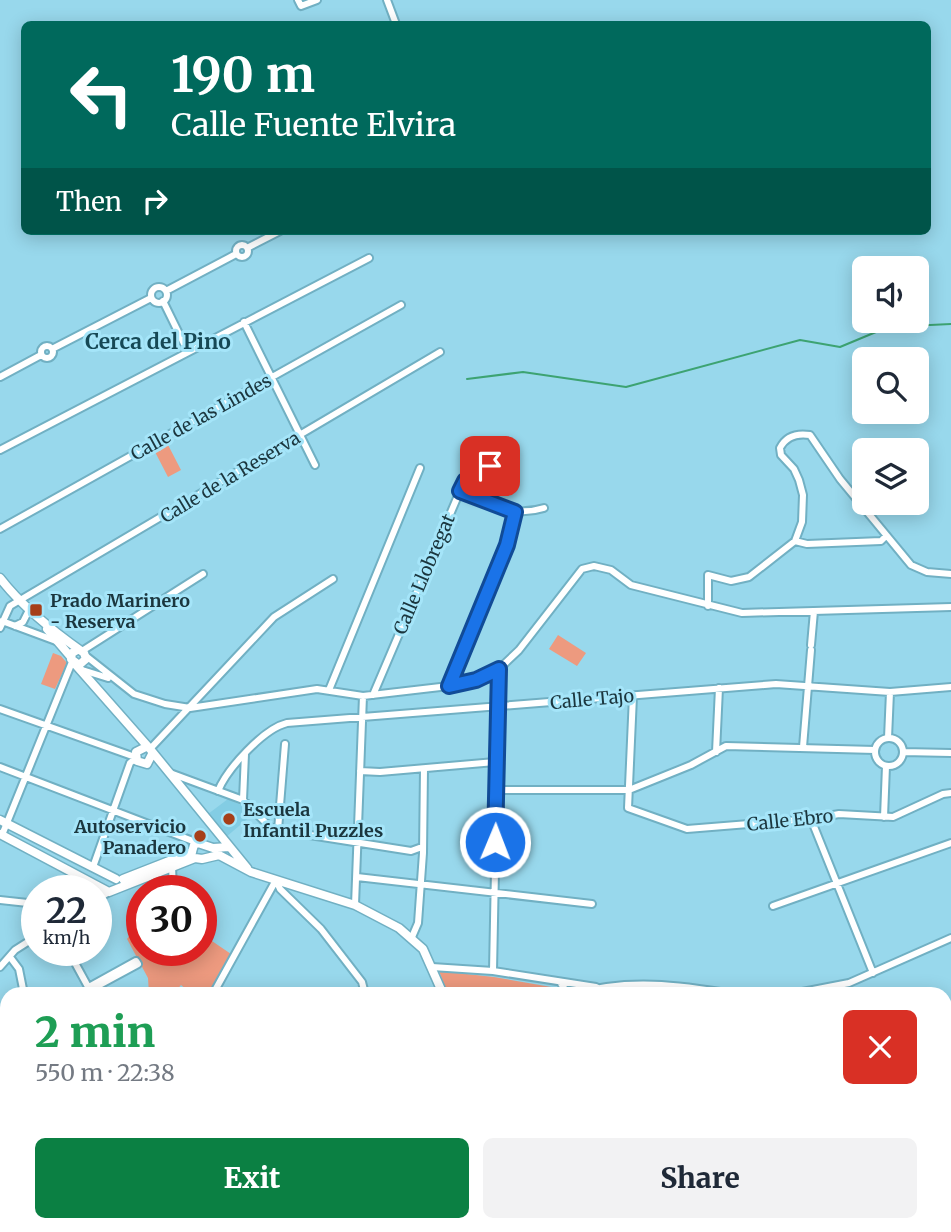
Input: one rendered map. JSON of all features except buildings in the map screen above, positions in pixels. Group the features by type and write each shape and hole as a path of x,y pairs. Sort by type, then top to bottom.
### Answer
{"street":[{"path":"299,3 317,0"},
{"path":"387,0 395,21"},
{"path":"166,291 236,254 245,256 248,253 247,248 272,235"},
{"path":"0,450 369,258"},
{"path":"151,298 156,287 162,287 167,296 163,302"},
{"path":"151,298 158,303 163,302"},
{"path":"0,376 41,355 44,347 52,349 151,298"},
{"path":"163,302 188,352"},
{"name":"Calle de las Lindes","path":"0,529 401,305"},
{"path":"244,322 315,465"},
{"name":"Calle de la Reserva","path":"10,606 440,352"},
{"path":"708,606 708,575 731,581 749,577 795,541 802,522 803,495 794,469 781,454 780,447 789,437 802,434 810,435 840,479 911,565 918,570 951,574"},
{"name":"Calle Llobregat","path":"373,695 465,481 490,466"},
{"path":"329,690 421,468"},
{"path":"460,491 515,512 528,513 544,508"},
{"path":"449,686 507,545 515,512"},
{"path":"795,541 807,544 881,541 886,536"},
{"path":"39,618 56,641 77,658 142,698 165,705 190,708 317,689 363,696 449,686 476,680 499,669 519,650 582,569 594,566 611,570 631,585 741,613 951,607"},
{"path":"81,875 1,835 4,822 77,658 203,574"},
{"path":"0,578 19,601 77,658 101,695 170,773 219,835 225,850"},
{"path":"89,875 130,763 136,756 149,750 274,617 333,579"},
{"path":"11,592 10,606 1,624 15,625 56,641"},
{"path":"15,625 23,622 29,610"},
{"path":"803,747 814,611"},
{"path":"77,658 99,670"},
{"path":"493,971 495,762 499,669"},
{"path":"99,670 97,683 101,695"},
{"name":"Calle Tajo","path":"218,790 223,777 276,726 776,684 890,692 951,687"},
{"path":"716,752 719,688"},
{"path":"888,738 890,692"},
{"path":"355,905 363,696"},
{"path":"629,790 633,696"},
{"path":"0,709 136,756 144,764 243,800 270,827 278,830 411,851 422,846"},
{"path":"134,733 136,756"},
{"path":"888,738 898,742 903,752 898,763 886,766 877,760 875,750 882,740 888,738"},
{"path":"278,830 285,744"},
{"path":"496,790 629,790 691,765 726,746 875,750"},
{"path":"144,764 150,761 149,750"},
{"path":"903,752 951,753"},
{"path":"243,800 245,754"},
{"path":"360,771 495,762"},
{"path":"884,817 886,766"},
{"path":"0,767 202,844 225,850 251,872 355,905 380,917 412,937 423,948 440,987"},
{"path":"412,937 418,923 424,768"},
{"name":"Calle Ebro","path":"629,790 628,808 687,829 811,819 839,814 893,817 943,794 951,793"},
{"path":"811,819 873,973"},
{"path":"4,822 116,879 193,855"},
{"path":"773,906 951,843"},
{"path":"193,855 194,845 202,844"},
{"path":"202,844 208,850 206,857"},
{"path":"193,855 199,859 225,850"},
{"path":"112,891 193,855"},
{"path":"172,866 172,875"},
{"path":"357,877 592,904"},
{"path":"112,890 117,884 116,879"},
{"path":"218,987 276,880"},
{"path":"276,880 280,889 321,929 363,987"},
{"path":"0,900 21,902"},
{"path":"828,987 849,983 951,938"},
{"path":"0,967 21,946"},
{"path":"10,957 19,970 23,987"},
{"path":"95,987 136,961 138,964 96,987"},
{"path":"77,966 88,987"},
{"path":"432,967 493,971 596,987 643,983 690,987"},
{"path":"560,982 563,987"},
{"path":"849,983 849,987"},
{"path":"890,1232 903,1232"}],"shaded area":[{"path":"166,441 181,470 168,477 153,448"},
{"path":"558,635 586,653 577,666 549,649"},
{"path":"53,653 61,656 67,663 55,689 41,684"},
{"name":"Escuela Infantil Puzzles","path":"228,799 243,806 252,815 226,837 208,814"},
{"path":"217,944 231,954 213,987 149,987 148,978 142,966 217,966"},
{"path":"439,971 551,987 445,987"}],"waterway":[{"path":"467,379 523,372 626,387 800,340 840,347 888,327 951,324"}],"place":[{"name":"Prado Marinero - Reserva","path":"36,610"},
{"name":"Escuela Infantil Puzzles","path":"229,819"},
{"name":"Autoservicio Panadero","path":"200,836"}],"district":[{"name":"Cerca del Pino","path":"158,341"}],"route":[{"path":"490,466 465,481 460,491 515,512 507,545 449,686 476,680 499,669 495,842"}]}
